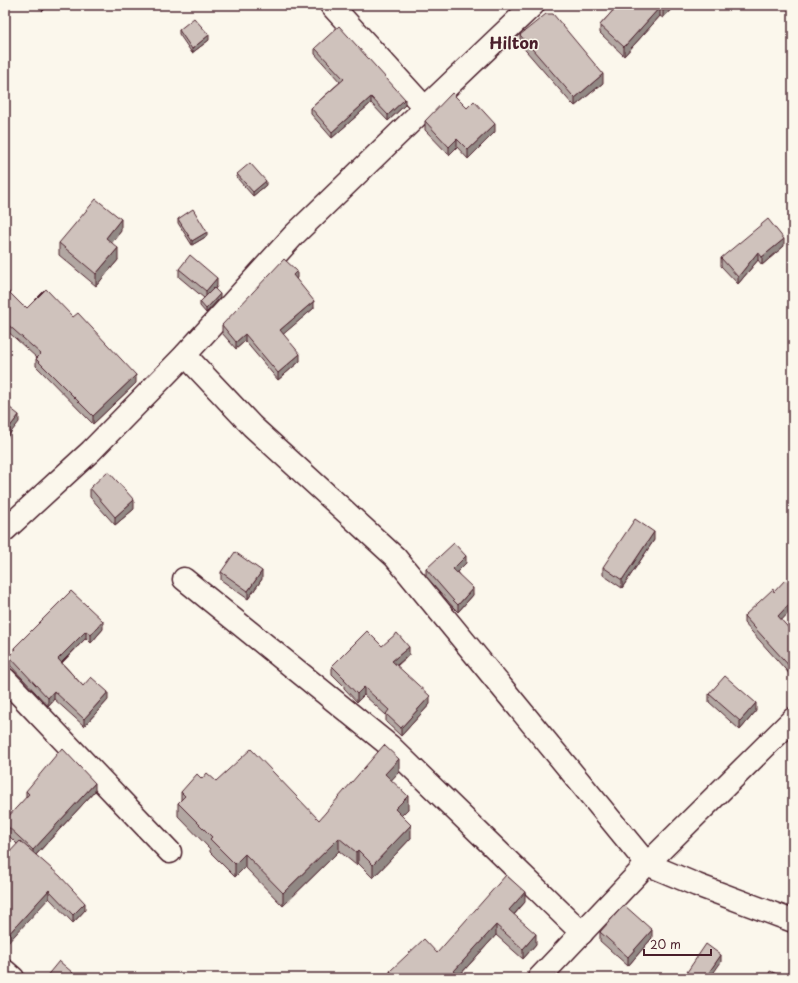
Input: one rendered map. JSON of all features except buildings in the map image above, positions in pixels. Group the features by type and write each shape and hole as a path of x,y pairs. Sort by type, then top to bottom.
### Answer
{"street":[{"path":"331,5 425,108"},
{"path":"5,530 91,451 185,355 294,235 533,5"},
{"path":"185,355 252,426 395,557 647,864 697,885 793,921"},
{"path":"184,579 390,746 582,934"},
{"path":"5,679 170,852"},
{"path":"539,978 647,864 793,719"},
{"path":"5,971 13,978"}],"district":[{"name":"Hilton","path":"514,43"}]}
